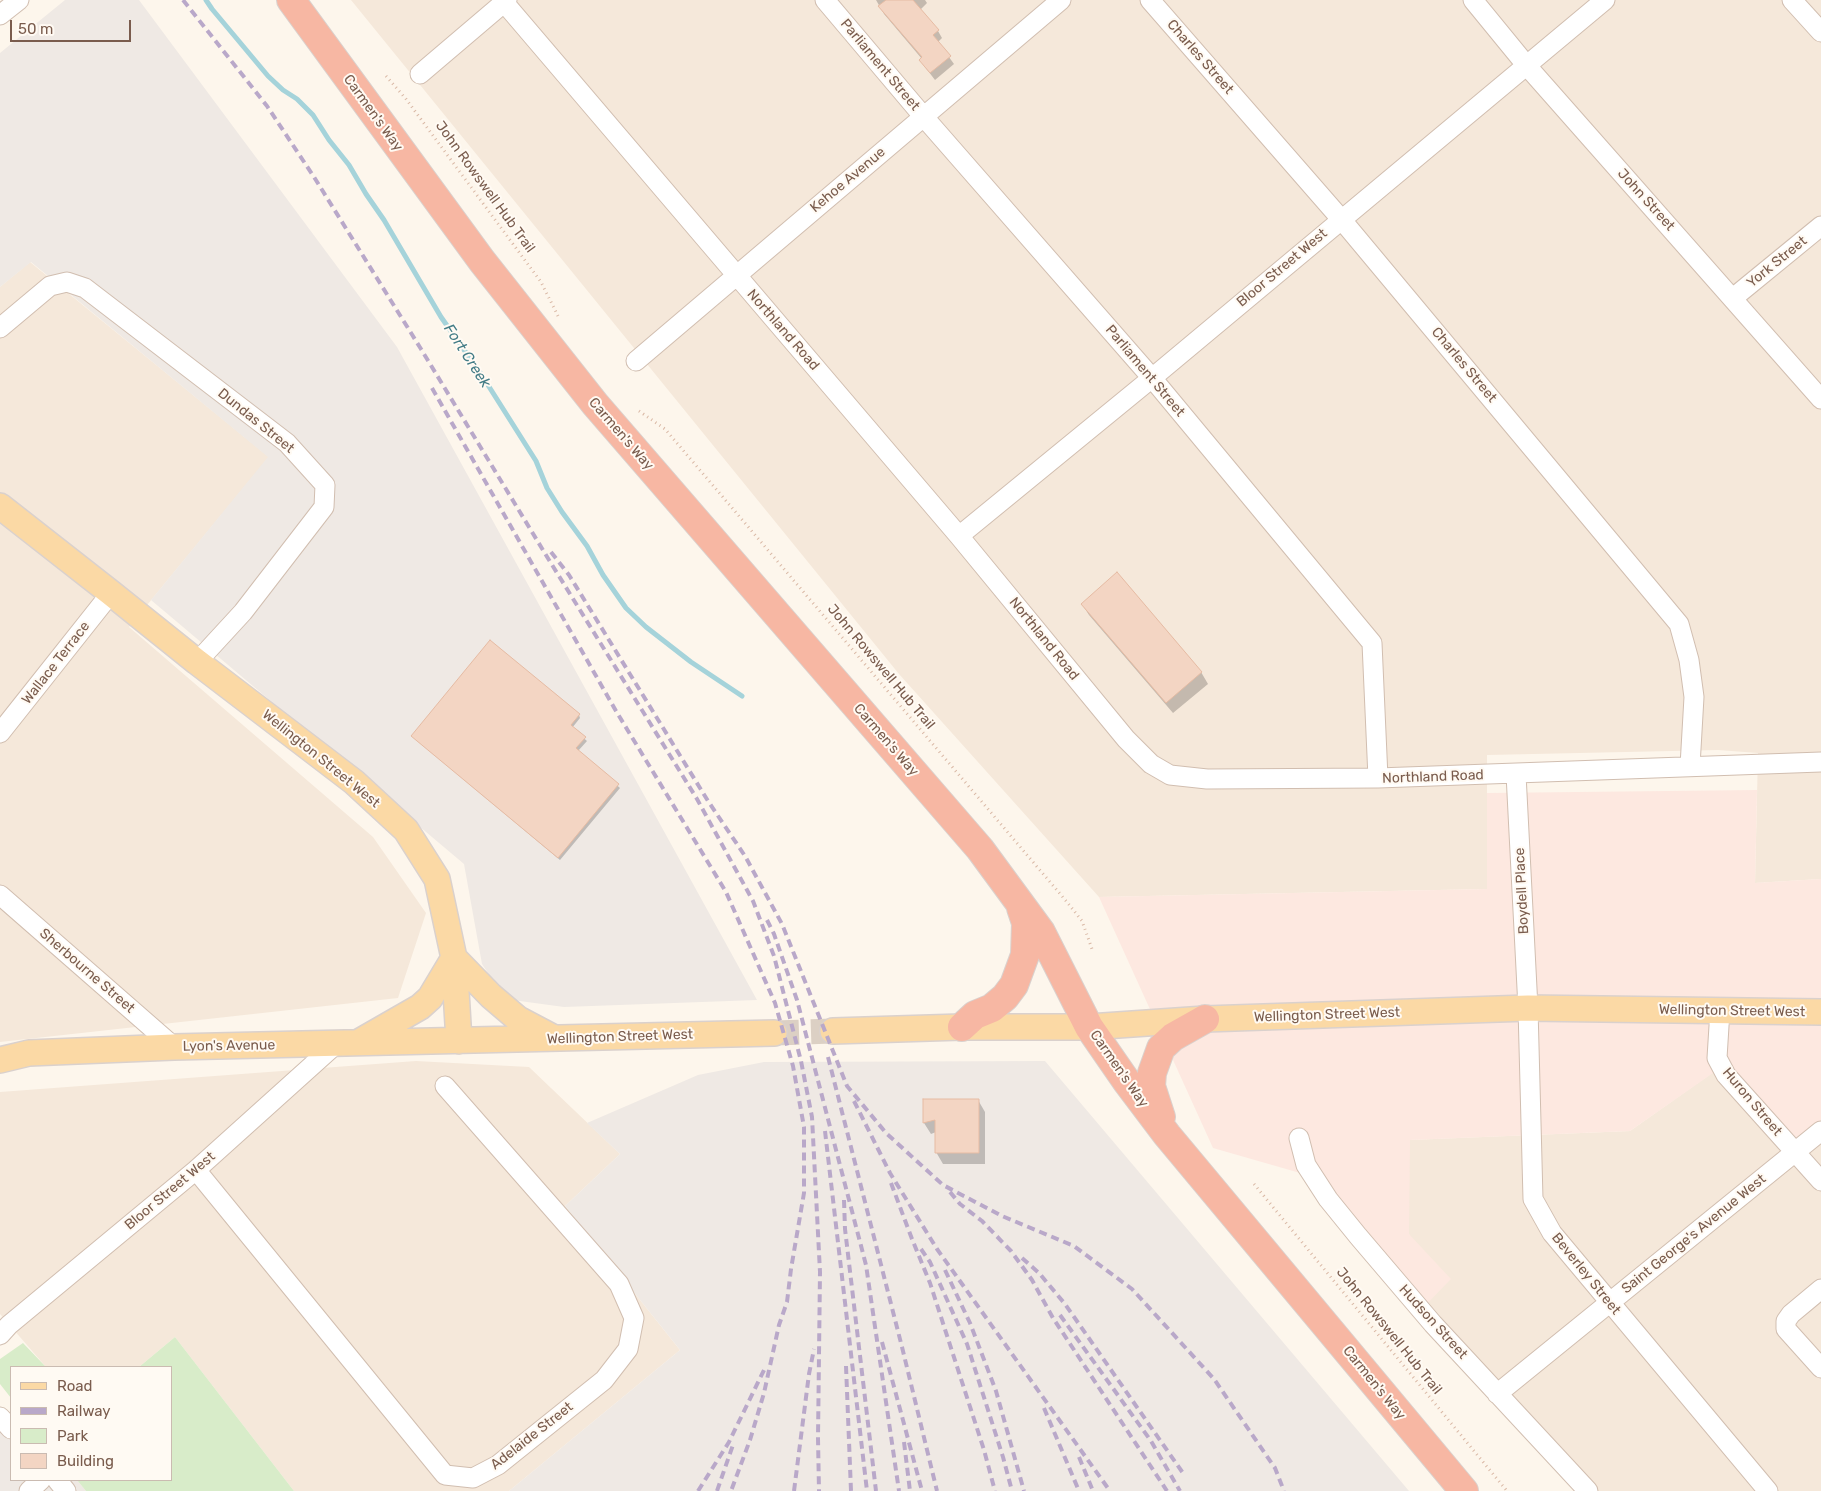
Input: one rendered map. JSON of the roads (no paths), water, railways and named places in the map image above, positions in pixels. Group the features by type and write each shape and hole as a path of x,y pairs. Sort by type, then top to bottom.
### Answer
{"highway":[{"name":"Carmen's Way","path":"291,0 482,261 595,404 974,841 1041,932 1089,1027 1127,1082 1167,1134 1464,1491"},
{"path":"962,1027 975,1016 992,1008 1005,997 1014,985 1025,955 1026,923 1020,904"},
{"path":"1167,1134 1154,1099 1151,1086 1152,1073 1161,1048 1173,1037 1205,1020"}],"main road":[{"name":"Wellington Street West","path":"0,506 112,592 197,662 354,782 406,830 437,879 454,958 459,1042 774,1033"},
{"path":"347,1044 420,1008 430,998 454,958 491,996 518,1019 557,1039"},
{"name":"Wellington Street West","path":"833,1031 962,1027 1089,1027 1205,1020 1528,1008 1821,1012"},
{"name":"Lyon's Avenue","path":"0,1060 29,1053 174,1047 459,1042"}],"street":[{"path":"0,16 19,0"},
{"name":"Parliament Street","path":"825,0 923,116 1152,378 1372,644 1378,778"},
{"name":"Kehoe Avenue","path":"636,361 1061,0"},
{"name":"Charles Street","path":"1150,0 1341,219 1680,624 1689,660 1694,697 1690,766"},
{"name":"John Street","path":"1472,0 1527,66 1821,399"},
{"name":"Bloor Street West","path":"959,536 1152,378 1604,0"},
{"path":"1792,0 1821,32"},
{"path":"420,74 504,1"},
{"name":"Northland Road","path":"504,1 959,536 1126,739 1151,764 1170,776 1207,779 1378,778 1821,762"},
{"name":"York Street","path":"1733,298 1821,226"},
{"name":"Dundas Street","path":"0,328 50,286 67,282 85,288 287,443 325,485 324,507 243,612 197,662"},
{"name":"Wallace Terrace","path":"0,733 112,592"},
{"name":"Boydell Place","path":"1516,774 1528,1008"},
{"name":"Sherbourne Street","path":"0,895 174,1047"},
{"name":"Beverley Street","path":"1528,1008 1533,1200 1552,1233 1609,1304 1768,1491"},
{"name":"Huron Street","path":"1720,1010 1717,1058 1726,1075 1821,1181"},
{"name":"Bloor Street West","path":"0,1335 347,1044"},
{"name":"Adelaide Street","path":"196,1170 445,1475 473,1478 498,1465 604,1380 628,1350 634,1318 619,1284 445,1086"},
{"name":"Saint George's Avenue West","path":"1497,1394 1821,1131"},
{"name":"Hudson Street","path":"1299,1138 1306,1165 1328,1200 1433,1324 1588,1491"},
{"path":"1821,1289 1791,1314 1786,1321 1786,1329 1821,1368"},
{"path":"0,1417 10,1428"},
{"path":"29,1491 41,1481"},
{"path":"58,1481 66,1491"}],"waterway":[{"name":"Fort Creek","path":"206,0 268,76 283,90 297,99 313,115 329,140 349,165 441,317 481,374 536,461 547,488 562,512 587,546 603,575 626,608 646,627 691,662 742,696"}],"tunnel":[{"path":"774,1033 833,1031"}],"railway":[{"path":"183,0 267,106 314,177 697,799 753,901 774,956 801,1061 812,1117 820,1272 819,1491"},
{"path":"432,388 616,711 726,892 775,1003 793,1066 804,1127 804,1193 787,1302 779,1325 764,1393 750,1440 731,1491"},
{"path":"551,552 569,575 708,801 745,856 782,924 847,1086 886,1133 943,1185 1002,1216 1074,1246 1132,1289 1214,1379 1275,1468 1284,1491"},
{"path":"767,920 774,934 797,1000 866,1265 899,1491"},
{"path":"828,1057 937,1491"},
{"path":"854,1101 890,1173 937,1249 1110,1491"},
{"path":"825,1131 867,1491"},
{"path":"891,1183 930,1283 984,1450 995,1491"},
{"path":"950,1192 960,1204 982,1221 1011,1251 1032,1280 1053,1318 1167,1491"},
{"path":"844,1200 845,1229 876,1491"},
{"path":"921,1249 930,1262 967,1344 1012,1491"},
{"path":"1022,1258 1039,1273 1065,1304 1185,1476"},
{"path":"945,1270 970,1323 996,1391 1024,1491"},
{"path":"1060,1315 1151,1441 1180,1491"},
{"path":"882,1342 922,1491"},
{"path":"794,1491 814,1349"},
{"path":"846,1366 851,1491"},
{"path":"698,1491 729,1442 765,1368"},
{"path":"1044,1408 1079,1491"},
{"path":"717,1491 734,1442"},
{"path":"904,1442 910,1491"},
{"path":"1079,1457 1093,1491"}]}
